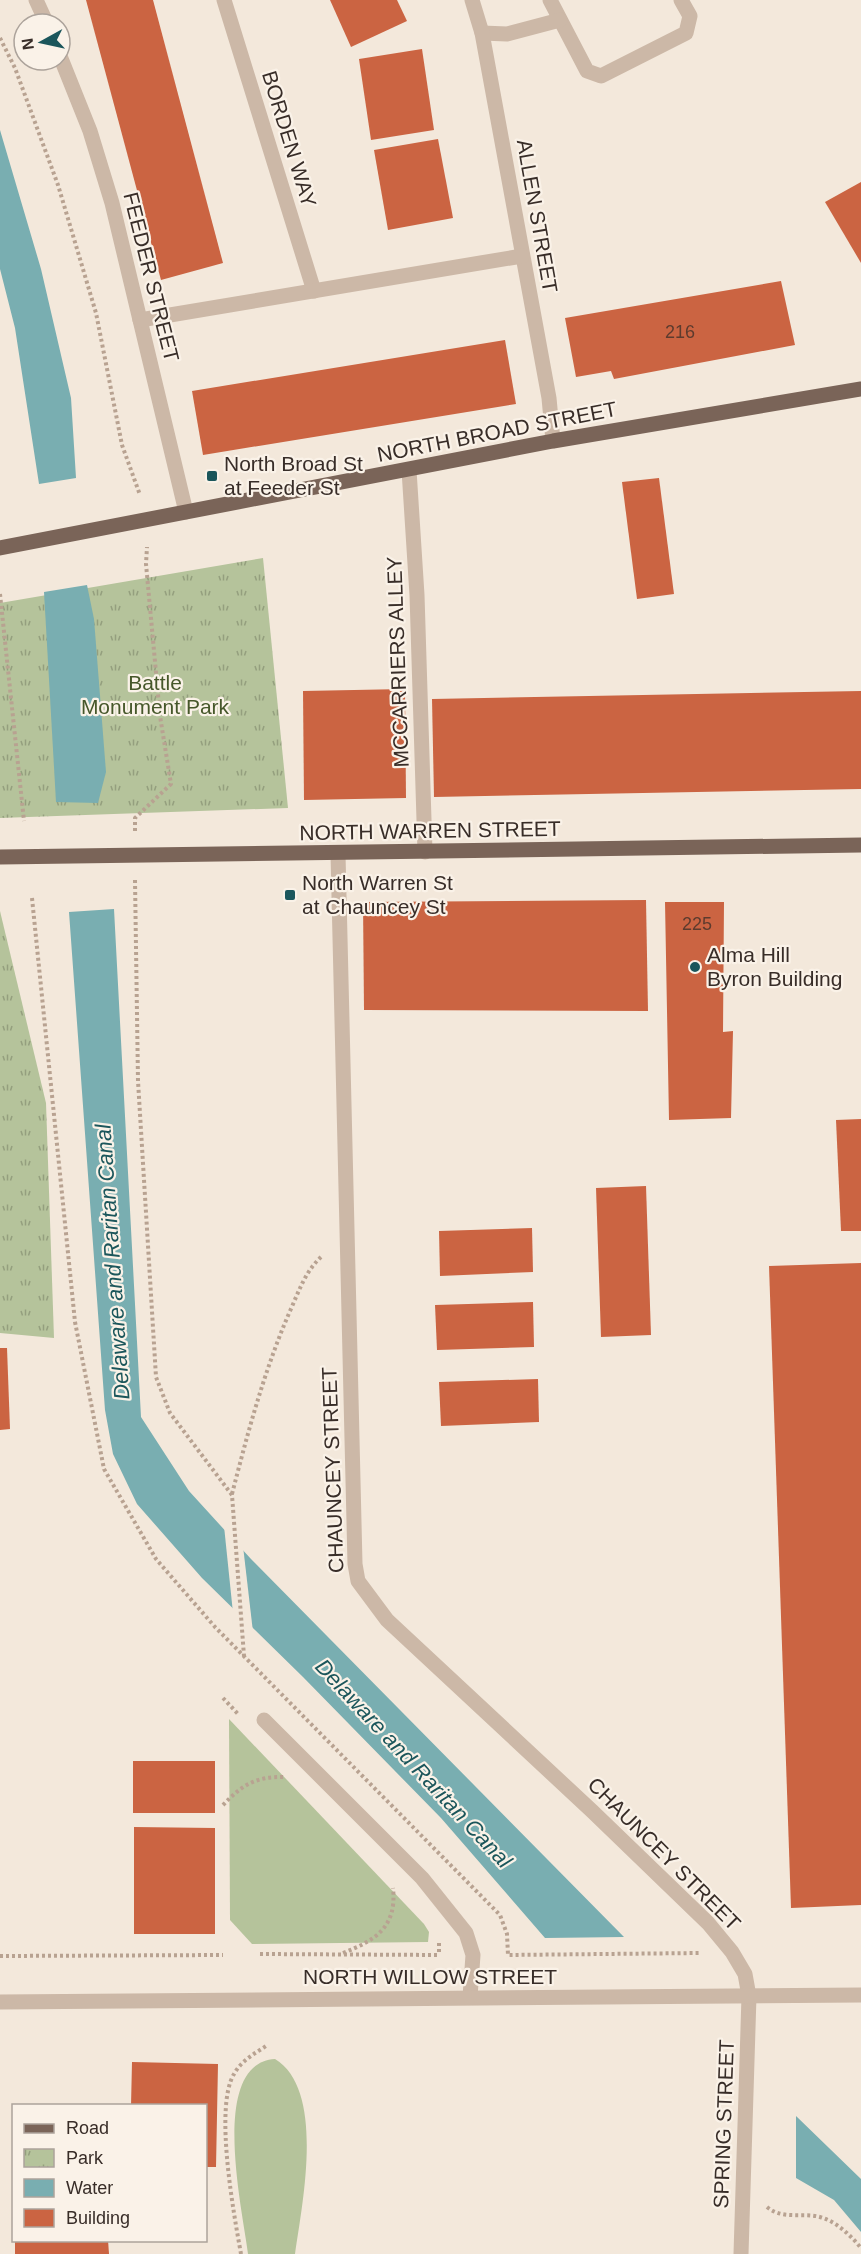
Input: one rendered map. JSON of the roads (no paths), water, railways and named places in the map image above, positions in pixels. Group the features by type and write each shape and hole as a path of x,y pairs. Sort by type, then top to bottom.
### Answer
{"main road":[{"name":"NORTH BROAD STREET","path":"0,548 553,441 861,389"},
{"name":"NORTH WARREN STREET","path":"0,857 861,845"}],"street":[{"name":"BORDEN WAY","path":"224,0 314,291"},
{"name":"ALLEN STREET","path":"472,0 482,33 549,398 553,441"},
{"path":"550,0 587,71 601,76 686,33 690,16 681,0"},
{"path":"482,33 507,34 560,20"},
{"name":"FEEDER STREET","path":"66,72 90,131 112,203 186,512"},
{"path":"140,320 522,256"},
{"name":"MCCARRIERS ALLEY","path":"409,470 417,595 425,852"},
{"name":"CHAUNCEY STREET","path":"338,854 355,1563 358,1581 387,1620 592,1810 708,1923 732,1952 745,1974 749,1996"},
{"path":"264,1720 422,1878 466,1933 473,1955 470,1997"},
{"name":"NORTH WILLOW STREET","path":"0,2001 861,1995"},
{"name":"SPRING STREET","path":"741,2254 749,1996"}],"water":[{"path":"0,130 41,269 71,398 76,478 39,484 15,328 0,269"},
{"path":"87,585 94,619 106,772 98,803 56,802 44,592"},
{"name":"Delaware and Raritan Canal","path":"114,909 141,1417 189,1491 251,1559 624,1937 545,1938 441,1818 202,1578 137,1504 113,1454 105,1410 69,912"},
{"path":"796,2116 861,2179 861,2232 834,2200 796,2178"}],"place":[{"name":"North Broad St at Feeder St","path":"212,476"},
{"name":"North Warren St at Chauncey St","path":"290,895"},
{"name":"Alma Hill Byron Building","path":"695,967"}],"park label":[{"name":"Battle Monument Park","path":"155,695"}]}
